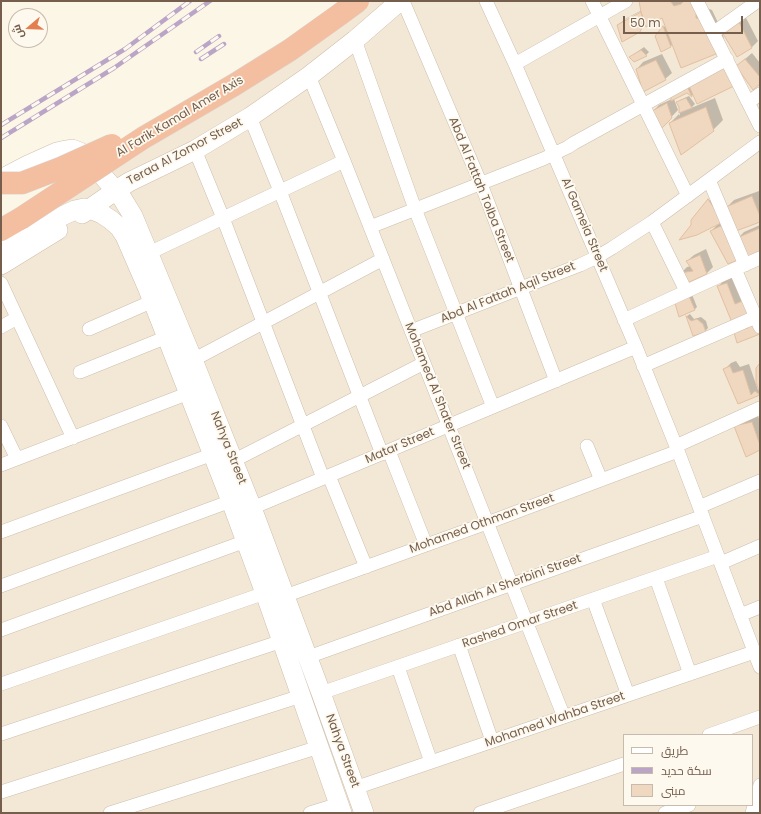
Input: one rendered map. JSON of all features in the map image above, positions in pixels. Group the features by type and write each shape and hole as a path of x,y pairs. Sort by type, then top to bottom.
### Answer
{"highway":[{"name":"Al Farik Kamal Amer Axis","path":"1,193 13,177 60,168 105,148 142,129 283,41 340,1"},
{"name":"Al Farik Kamal Amer Axis","path":"1,230 143,138 234,85 290,50 358,1"}],"main road":[{"name":"Teraa Al Zomor Street","path":"96,211 102,209 106,202 118,194 129,182 195,150 250,117 309,76 402,1"},
{"name":"Nahya Street","path":"13,177 57,152 72,149 80,152 89,160 118,194 133,216 234,461 308,657 364,813"},
{"path":"13,177 40,167 50,173 58,182 63,193 64,205 62,216"},
{"path":"1,246 75,210 84,208 96,211"},
{"name":"Nahya Street","path":"96,211 111,220 119,227 125,236 153,301 231,501 341,808"},
{"path":"1,265 53,234 96,211"}],"street":[{"name":"Abd Al Fattah Tolba Street","path":"402,1 481,184 556,381"},
{"name":"Al Gameia Street","path":"486,1 515,64 636,347 677,448 760,667"},
{"path":"592,1 688,196"},
{"path":"515,64 626,1"},
{"path":"697,1 760,126"},
{"path":"713,33 758,1"},
{"path":"355,40 415,209 494,407"},
{"path":"370,227 533,164 568,147 727,60"},
{"name":"Mohamed Al Shater Street","path":"309,76 383,258 564,717"},
{"path":"748,102 760,94"},
{"path":"250,117 360,396 426,545"},
{"name":"Abd Al Fattah Aqil Street","path":"412,331 597,257 652,222 760,142"},
{"path":"195,150 223,218 303,425 366,567"},
{"path":"149,253 344,161"},
{"path":"643,366 759,319 709,180"},
{"path":"652,222 686,292"},
{"path":"193,360 383,258"},
{"path":"624,320 760,258"},
{"path":"1,283 73,438"},
{"path":"89,329 153,301"},
{"path":"1,327 17,318"},
{"path":"80,372 167,337"},
{"name":"Matar Street","path":"252,508 636,347"},
{"path":"234,461 424,363"},
{"path":"1,465 189,393"},
{"name":"Mohamed Othman Street","path":"285,596 601,480 677,448 760,408"},
{"path":"1,426 17,459"},
{"path":"587,446 601,480"},
{"path":"1,532 213,454"},
{"name":"Abd Allah Al Sherbini Street","path":"308,657 511,584 701,512 760,481"},
{"path":"1,584 231,501"},
{"path":"1,630 246,542"},
{"name":"Rashed Omar Street","path":"321,693 656,578 719,560 760,546"},
{"path":"656,578 690,674"},
{"path":"1,684 265,593"},
{"path":"593,600 628,695"},
{"path":"740,615 760,607"},
{"path":"1,734 282,641"},
{"path":"460,645 492,741"},
{"name":"Mohamed Wahba Street","path":"355,788 754,652"},
{"path":"398,666 431,762"},
{"path":"1,792 301,696"},
{"path":"712,734 760,718"},
{"path":"110,813 319,746"},
{"path":"480,813 623,764"},
{"path":"752,813 760,785"},
{"path":"665,813 686,806"},
{"path":"310,813 341,808"}],"shaded area":[{"path":"363,1 760,1 760,813 1,813 1,225"}],"building":[{"path":"639,1 668,1 674,6 681,4 684,1 691,1 696,8 696,18 703,19 713,41 716,54 681,68 662,18 646,27"},
{"path":"641,12 644,23 640,32 622,42 617,25"},
{"path":"739,22 752,48 737,57 722,32"},
{"path":"663,26 671,47 661,52 655,36"},
{"path":"641,50 647,56 634,62 629,57"},
{"path":"745,59 760,77 760,84 753,90 736,66"},
{"path":"656,60 666,80 643,92 636,69"},
{"path":"724,66 734,86 697,104 689,86"},
{"path":"687,86 692,97 687,93 671,101 671,96"},
{"path":"686,98 692,108 679,113 679,107 676,102"},
{"path":"667,103 672,118 660,130 652,111"},
{"path":"706,107 714,131 681,155 669,123"},
{"path":"752,196 760,216 760,222 736,231 726,207"},
{"path":"708,199 723,222 697,235 679,240 691,225 691,220"},
{"path":"723,225 738,260 728,264 710,231"},
{"path":"760,228 760,253 745,259 737,238"},
{"path":"700,255 707,274 685,284 680,273 693,271 686,261"},
{"path":"727,283 735,304 745,300 752,315 731,324 731,320 717,286"},
{"path":"688,294 695,310 679,317 674,300"},
{"path":"686,316 691,321 697,319 703,324 706,332 693,336"},
{"path":"754,320 760,334 737,343 733,329 739,330 748,328"},
{"path":"760,363 760,393 756,383 756,368"},
{"path":"730,366 733,373 743,370 751,395 755,391 760,395 738,404 723,369"},
{"path":"752,422 760,445 760,450 746,457 734,426"}],"railway":[{"path":"1,125 125,49 190,1"},
{"path":"1,138 114,68 210,1"},
{"path":"196,52 219,36"},
{"path":"201,59 224,44"}]}
